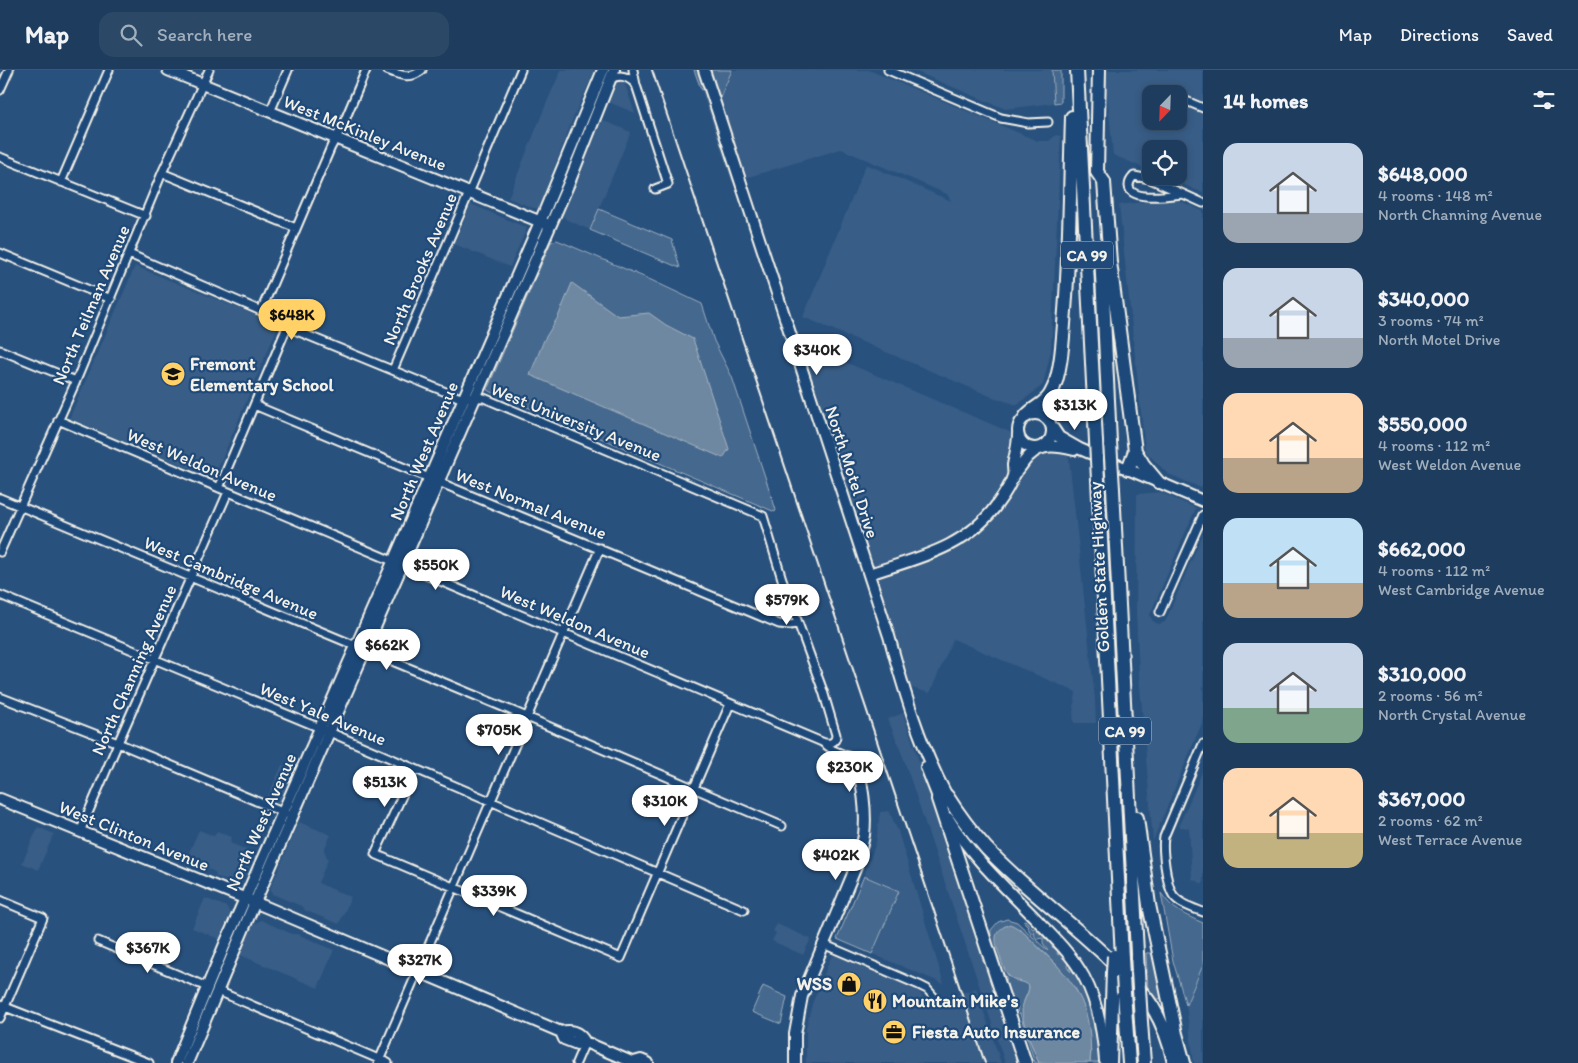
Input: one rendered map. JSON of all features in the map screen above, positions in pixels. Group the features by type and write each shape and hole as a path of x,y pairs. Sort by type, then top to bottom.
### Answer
{"highway":[{"path":"1026,416 1046,401 1051,394 1061,352 1067,287 1075,70"},
{"name":"Golden State Highway","path":"1075,70 1116,840 1118,957 1124,993 1129,1063"},
{"name":"Golden State Highway","path":"1092,70 1144,1063"},
{"path":"1099,70 1098,172 1104,182 1110,262 1135,451 1158,482"},
{"path":"1128,469 1135,451"},
{"path":"1125,726 1149,905 1172,1016 1184,1063"},
{"path":"943,798 1025,1063"},
{"path":"943,798 987,849 1104,954 1139,989 1161,1023 1174,1063"},
{"path":"1110,1063 1113,972 1118,957"}],"main road":[{"name":"West McKinley Avenue","path":"168,70 545,224"},
{"name":"North West Avenue","path":"434,480 476,398 545,224 581,122 603,70"},
{"name":"North Motel Drive","path":"704,70 917,728 953,826 970,850 1064,948 1078,968 1090,988 1097,1009 1102,1029 1106,1063"},
{"name":"North West Avenue","path":"176,1063 245,898 320,728 361,648 398,564 434,480 464,397 545,224 575,168 612,75"},
{"path":"595,119 591,113 597,98 596,87"},
{"path":"575,168 578,147 586,127 581,122"},
{"path":"1014,474 1013,465 1018,447 1020,424 1026,416 1032,414 1043,415 1059,437 1080,449 1203,501"},
{"path":"868,574 945,548 979,525 1004,494 1014,474 1030,456 1051,439 1053,428"},
{"path":"1018,434 1020,439 1032,448 1054,446 1073,450 1080,449"},
{"name":"North West Avenue","path":"187,1063 255,902 330,733 361,648"},
{"path":"795,1063 795,1034 802,996 855,869 864,835 864,795 857,760"},
{"name":"West Clinton Avenue","path":"0,799 255,902 560,1032 568,1030 581,1035 585,1042 634,1063 641,1060 648,1063"}],"street":[{"path":"0,90 9,70"},
{"path":"61,182 109,70"},
{"name":"North Teilman Avenue","path":"0,552 76,381 162,174 209,70"},
{"path":"270,112 288,70"},
{"path":"261,311 366,70"},
{"path":"387,70 410,77 422,70"},
{"name":"North Brooks Avenue","path":"392,370 521,70"},
{"path":"633,70 636,85 668,184 655,190"},
{"path":"888,70 1001,118 1028,123 1048,122"},
{"path":"612,75 629,78 636,85"},
{"path":"1188,102 1203,108"},
{"path":"0,157 146,216"},
{"path":"162,174 296,228"},
{"path":"1183,194 1141,196 1131,192 1129,188 1130,181 1134,176 1150,179 1203,203"},
{"path":"0,253 111,299"},
{"name":"West University Avenue","path":"129,254 261,311 288,327 392,370 458,397 484,398 763,516 798,624"},
{"path":"219,488 288,327"},
{"path":"0,350 76,381"},
{"name":"West Normal Avenue","path":"254,405 779,624 790,626 798,624"},
{"name":"West Weldon Avenue","path":"58,420 822,742 833,750 857,760"},
{"name":"North Channing Avenue","path":"80,832 228,492"},
{"name":"West Cambridge Avenue","path":"0,498 527,717 782,826"},
{"path":"1160,612 1203,515"},
{"path":"378,1061 600,548"},
{"name":"West Yale Avenue","path":"0,595 320,728 414,770 744,910"},
{"path":"798,624 823,691 836,735 836,739 831,743 822,742"},
{"path":"0,697 118,743 294,817"},
{"path":"414,770 375,854 621,958 730,704"},
{"path":"1203,744 1164,837 1163,847 1169,885 1173,895 1180,902 1203,912"},
{"path":"0,900 43,918 2,1006 0,1018"},
{"path":"98,941 207,987"},
{"path":"823,944 919,985 927,989 934,997"},
{"path":"218,991 378,1061 388,1063"},
{"path":"2,1006 149,1063"},
{"path":"576,1063 585,1042"}],"shaded area":[{"path":"561,70 595,70 574,116 540,205 537,208 533,208 508,198"},
{"path":"694,70 732,70 720,98 701,89"},
{"path":"732,70 869,70 1038,141 1049,141 1056,135 1061,136 1051,351 1043,385 1017,405 992,397 803,317 866,164 951,201 947,194 841,149 732,182 701,89 720,97"},
{"path":"912,70 1052,70 1054,103 1005,109"},
{"path":"1052,70 1061,70 1061,102 1054,103"},
{"path":"1105,70 1203,70 1203,102 1188,96 1188,85 1142,85 1142,130 1188,130 1188,105 1203,112 1203,193 1184,185 1187,185 1187,140 1142,140 1142,167 1113,155"},
{"path":"618,80 625,84 635,113 608,102"},
{"path":"602,120 631,132 590,230 565,219 563,215"},
{"path":"1173,198 1203,211 1203,484 1201,488 1168,474 1145,451 1119,205"},
{"path":"471,204 527,228 510,267 454,244"},
{"path":"599,209 672,240 680,268 590,230"},
{"path":"557,240 702,304 714,341 732,377 776,510 775,512 487,390 551,242"},
{"name":"Fremont Elementary School","path":"135,266 265,319 277,329 214,478 69,419"},
{"path":"572,283 618,316 649,313 666,325 693,339 729,449 723,458 530,375 544,340 558,317"},
{"path":"805,345 1069,457 1096,723 1074,723 1073,713 1076,692 953,639 930,693 900,685 794,370 793,355 798,348"},
{"path":"1160,492 1196,508 1150,615 1156,623 1165,622 1203,533 1203,721 1153,841 1139,675 1136,612 1137,494"},
{"path":"903,713 1019,1063 1005,1063 903,757 888,719"},
{"path":"282,765 293,769 279,803 267,798"},
{"path":"1203,770 1203,884 1192,879 1189,828 1180,827 1179,825"},
{"path":"889,811 898,831 944,984 872,954 899,891 864,876 876,842 880,812"},
{"path":"299,822 331,835 324,850 328,860 318,883 351,897 339,924 306,911 301,906 272,894 270,889"},
{"path":"38,827 54,834 38,870 22,863"},
{"path":"199,830 214,836 217,831 232,837 230,843 255,853 242,883 237,885 215,876 216,873 207,868 185,861"},
{"path":"864,876 899,891 872,954 837,939"},
{"path":"1161,893 1174,908 1203,923 1203,965 1186,1005 1173,961"},
{"path":"205,898 227,907 230,913 219,939 192,928"},
{"path":"1007,919 1017,922 1048,951 1043,943 1043,938 1037,939 1034,931 1032,934 1023,921 1025,920 1033,929 1036,927 1038,932 1053,945 1052,947 1058,950 1057,954 1059,955 1058,952 1063,955 1068,964 1068,969 1071,972 1069,968 1071,967 1079,979 1088,997 1090,1014 1097,1033 1102,1063 1090,1063 1091,1052 1077,991 1056,964 1019,928 1016,981 1026,983 1029,986 1024,1001 1023,1016 1039,1063 1035,1063 1020,1014 1017,1011 1018,1007 1015,1010 1014,1006 1012,1007 1002,974 1006,981 1007,979 997,962 991,943 991,930 998,922"},
{"path":"261,920 334,950 318,988 240,955 253,924"},
{"path":"777,924 811,939 803,955 772,941 776,933 773,931"},
{"path":"1010,924 1026,934 1055,963 1077,992 1089,1026 1090,1063 1039,1063 1022,1015 1029,986 1008,975 997,946 997,933"},
{"path":"1146,953 1153,953 1162,998 1155,1000 1148,990"},
{"path":"836,955 916,989 927,1006 931,1008 940,1008 948,998 976,988 1001,1063 806,1063 806,1028 812,1004 831,957"},
{"path":"1203,965 1203,1063 1194,1063 1186,1005"},
{"path":"763,986 787,997 781,1024 752,1012"}],"railway":[{"path":"652,70 985,1063"}],"place":[{"name":"Fremont Elementary School","path":"173,374"},
{"name":"WSS","path":"849,984"},
{"name":"Mountain Mike's","path":"875,1001"},
{"name":"Fiesta Auto Insurance","path":"894,1032"}]}
